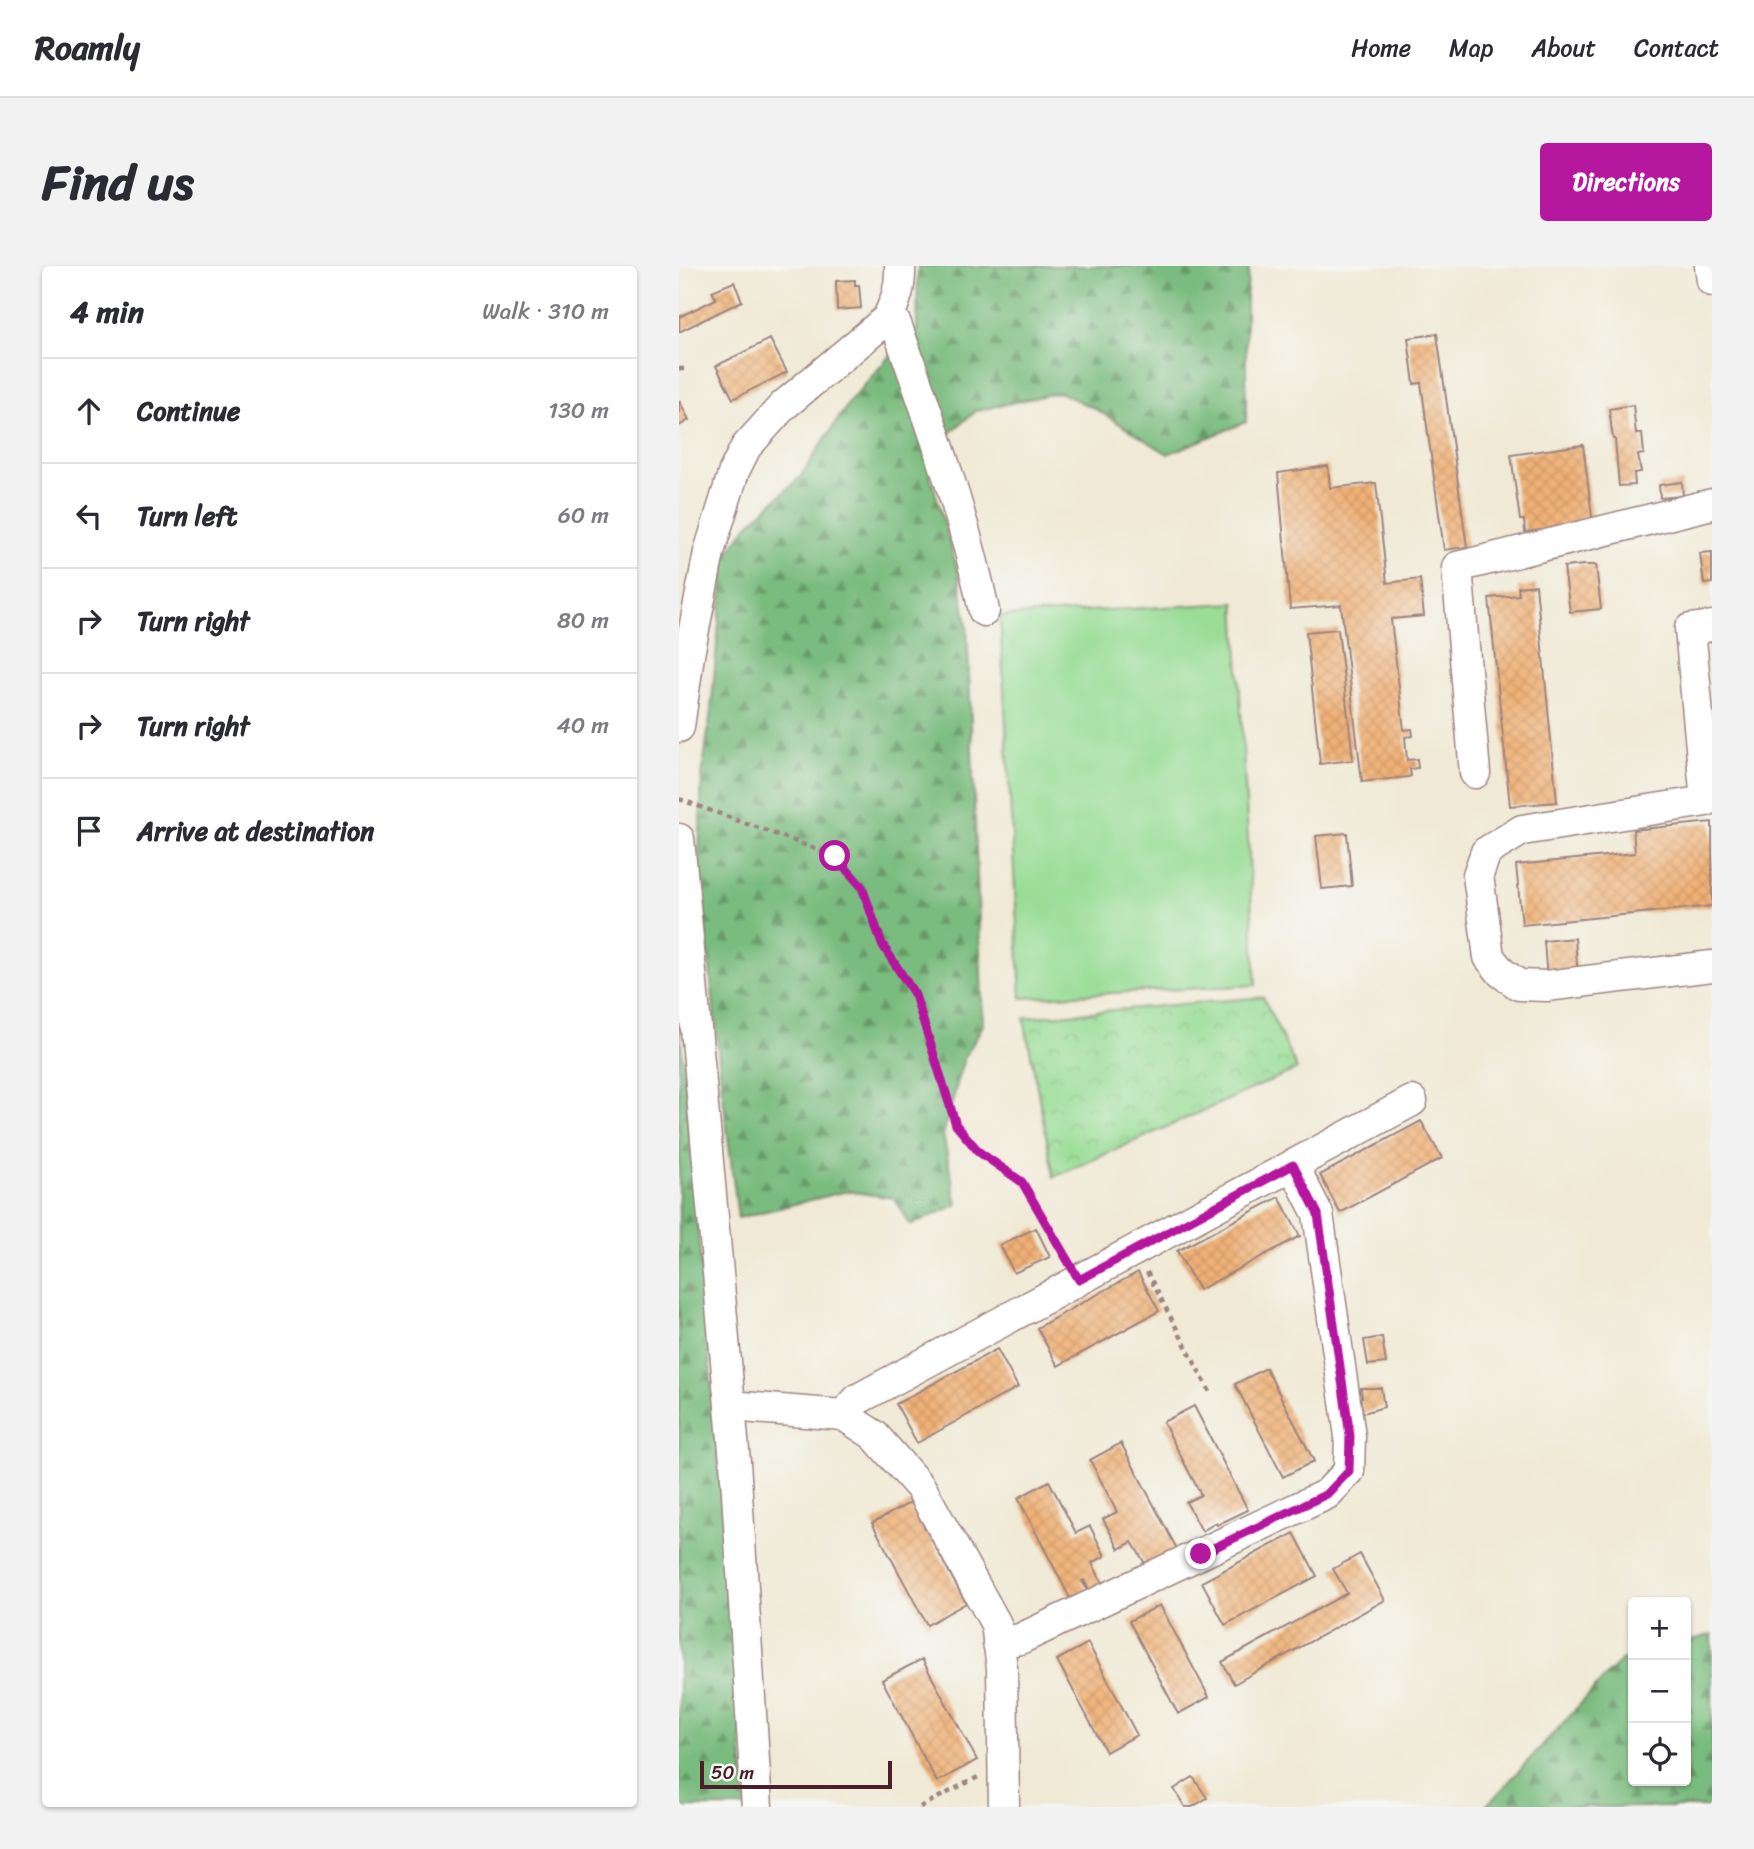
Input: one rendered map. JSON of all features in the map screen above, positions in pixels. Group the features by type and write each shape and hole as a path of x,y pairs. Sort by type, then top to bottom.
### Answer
{"street":[{"path":"679,727 689,655 709,552 734,471 746,447 783,407 887,319 899,290 900,266"},
{"path":"1710,266 1712,281"},
{"path":"887,319 896,324 943,457 983,611"},
{"path":"1475,773 1457,567 1712,503"},
{"path":"1712,626 1690,629 1706,801 1523,830 1486,852 1478,875 1489,957 1502,973 1519,985 1546,986 1712,966"},
{"path":"679,839 735,1461 757,1807"},
{"path":"843,1415 858,1399 1412,1101"},
{"path":"999,1643 1020,1639 1327,1494 1349,1471 1350,1436 1318,1214 1293,1165"},
{"path":"730,1406 843,1415 874,1435 921,1488 996,1624 1002,1668 1004,1807"}],"path":[{"path":"679,369 686,369"},
{"path":"679,799 835,856 862,887 882,944 915,995 956,1125 979,1152 1022,1182 1079,1280"},
{"path":"1136,1249 1212,1396"},
{"path":"919,1807 1003,1763"}],"green space":[{"path":"918,266 1249,266 1246,299 1246,422 1168,454 1094,408 1059,392 976,411 924,454 957,568 967,624 983,1025 964,1059 943,1135 957,1205 910,1225 894,1198 847,1191 738,1218 699,861 702,775 711,711 725,557 748,525 800,477 850,401 917,330"},
{"path":"1235,603 1256,985 1021,998 1000,616"},
{"path":"1263,997 1297,1069 1054,1177 1024,1018"},
{"path":"679,1017 737,1673 746,1807 679,1807"},
{"path":"1712,1634 1712,1807 1484,1807 1621,1660 1628,1658 1628,1786 1691,1786 1691,1640"}],"building":[{"path":"855,280 855,285 859,285 861,308 837,310 836,281"},
{"path":"734,282 742,301 679,332 679,317 716,299 712,291"},
{"path":"1437,334 1467,547 1444,550 1421,383 1414,384 1408,338"},
{"path":"770,339 787,372 733,399 716,366"},
{"path":"679,400 689,420 679,426"},
{"path":"1633,405 1636,434 1642,433 1644,454 1638,455 1641,472 1634,473 1635,485 1619,486 1609,409"},
{"path":"1583,445 1593,524 1525,532 1524,520 1520,520 1511,455"},
{"path":"1328,466 1330,488 1376,483 1387,583 1420,579 1424,616 1391,619 1404,730 1412,729 1413,736 1405,737 1407,760 1417,759 1418,768 1410,769 1411,776 1408,777 1362,782 1341,605 1290,609 1278,473"},
{"path":"1682,482 1683,496 1660,498 1659,485"},
{"path":"1712,552 1712,583 1704,584 1700,553"},
{"path":"1596,565 1601,609 1570,612 1564,567"},
{"path":"1536,585 1557,802 1510,806 1489,598 1519,595 1518,587"},
{"path":"1338,629 1353,760 1320,764 1306,632"},
{"path":"1712,822 1712,906 1522,925 1516,865 1635,853 1633,830"},
{"path":"1347,833 1352,886 1322,889 1316,836"},
{"path":"1575,938 1578,978 1547,980 1544,941"},
{"path":"1421,1121 1442,1158 1340,1213 1320,1175"},
{"path":"1279,1197 1300,1236 1199,1290 1177,1251"},
{"path":"1036,1228 1050,1257 1014,1273 1000,1245"},
{"path":"1138,1272 1159,1311 1058,1366 1037,1328"},
{"path":"1382,1337 1386,1363 1368,1365 1364,1340"},
{"path":"997,1349 1018,1387 917,1443 896,1404"},
{"path":"1266,1368 1314,1461 1283,1477 1235,1384"},
{"path":"1361,1388 1381,1388 1384,1407 1363,1413"},
{"path":"1194,1406 1248,1510 1202,1531 1186,1502 1201,1495 1163,1422"},
{"path":"1121,1443 1177,1549 1146,1565 1132,1542 1119,1549 1103,1519 1117,1512 1090,1460"},
{"path":"1049,1481 1076,1533 1090,1526 1105,1556 1092,1563 1103,1584 1089,1590 1084,1580 1082,1581 1088,1591 1071,1600 1018,1498"},
{"path":"911,1502 966,1603 927,1625 872,1523"},
{"path":"1294,1533 1317,1576 1225,1625 1202,1582"},
{"path":"1360,1554 1385,1600 1234,1684 1222,1662 1347,1593 1333,1569"},
{"path":"1160,1605 1209,1697 1178,1714 1129,1621"},
{"path":"1088,1643 1137,1735 1106,1752 1057,1660"},
{"path":"922,1659 977,1760 937,1782 882,1680"},
{"path":"1193,1777 1207,1798 1192,1807 1185,1807 1174,1789"}],"route":[{"path":"835,856 862,887 882,944 915,995 956,1125 979,1152 1022,1182 1079,1280 1293,1165 1318,1214 1350,1436 1349,1471 1327,1494 1201,1554"}]}
